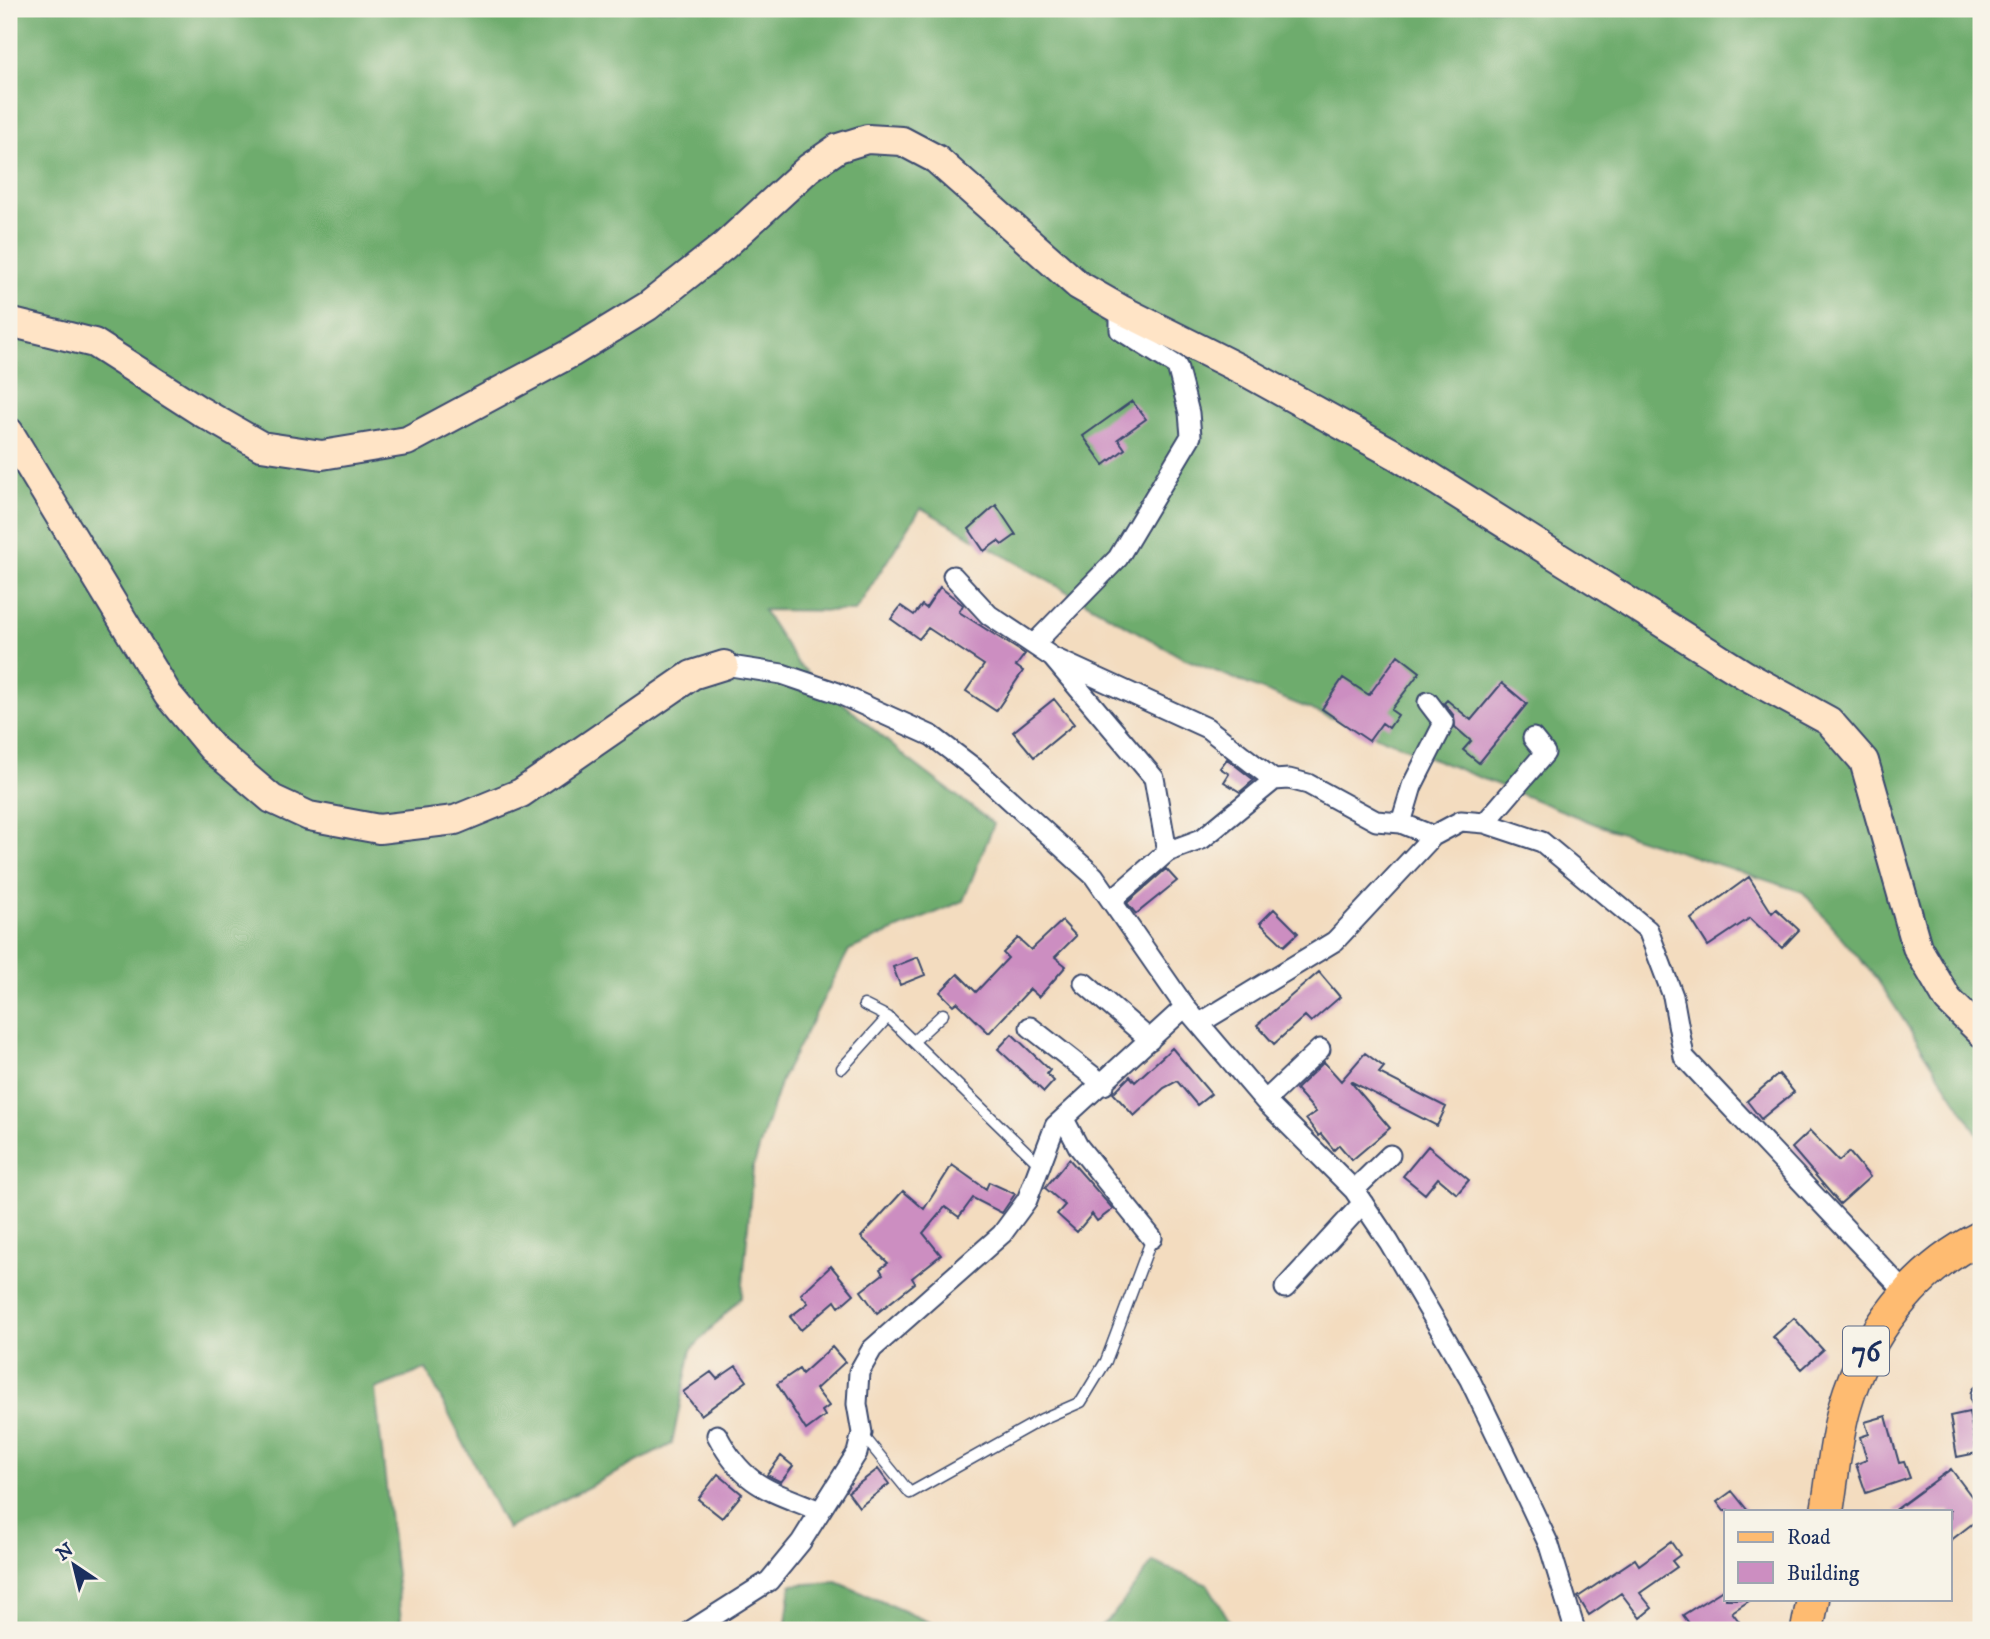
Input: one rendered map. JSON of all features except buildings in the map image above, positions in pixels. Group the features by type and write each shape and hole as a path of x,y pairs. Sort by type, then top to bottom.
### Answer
{"main road":[{"name":"76","path":"1827,1510 1844,1407 1869,1344 1906,1293 1954,1250 1981,1237"},
{"path":"1807,1630 1813,1600"}],"street":[{"path":"9,323 94,343 200,411 261,446 322,455 407,441 571,354 648,306 724,246 809,168 838,148 867,139 902,141 936,159 1078,285 1248,373 1396,456 1745,675 1829,721 1864,761 1917,947 1948,1000 1981,1032"},
{"path":"1035,643 1118,558 1191,436 1189,413 1177,366 1120,330 1120,309"},
{"path":"9,432 168,695 212,748 272,799 309,816 379,829 454,820 521,793 692,675 724,665 782,674 835,692 932,736 978,771 1094,876 1144,952 1185,1007 1265,1101 1359,1197 1433,1314 1470,1380 1549,1545 1575,1630"},
{"path":"953,576 989,615 1035,643 1052,657 1154,778 1167,852"},
{"path":"1052,657 1207,728 1274,780"},
{"path":"1401,823 1412,786 1444,723 1429,702"},
{"path":"1485,822 1545,753 1533,738"},
{"path":"1112,900 1167,852 1202,839 1274,780 1289,779 1308,784 1376,821 1401,823 1433,836"},
{"path":"1200,1023 1335,941 1433,836 1461,821 1485,822 1542,842 1648,930 1673,996 1684,1056 1906,1293"},
{"path":"1084,983 1150,1041"},
{"path":"692,1630 769,1581 801,1542 857,1453 862,1433 857,1404 859,1372 872,1349 1002,1234 1027,1200 1055,1126 1104,1085 1185,1007"},
{"path":"1030,1027 1104,1085"},
{"path":"1265,1101 1320,1049"},
{"path":"1064,1119 1078,1146 1152,1238"},
{"path":"1285,1289 1390,1155"},
{"path":"717,1435 730,1459 754,1484 820,1511"}],"lane":[{"path":"864,1005 888,1017 1040,1166"},
{"path":"914,1041 943,1014"},
{"path":"842,1068 888,1017"},
{"path":"862,1433 910,1493 1042,1419 1081,1402 1106,1361 1152,1238"}],"green space":[{"path":"9,9 1981,9 1981,1139 1877,979 1803,892 1600,826 1183,658 921,508 855,611 763,610 799,665 908,759 994,824 963,901 849,950 781,1080 753,1168 742,1296 691,1350 672,1444 507,1529 426,1369 375,1389 401,1619 395,1630 9,1630"},
{"path":"1153,1562 1208,1585 1235,1630 1096,1630 1113,1615"},
{"path":"837,1582 947,1630 785,1630 791,1585"}]}
